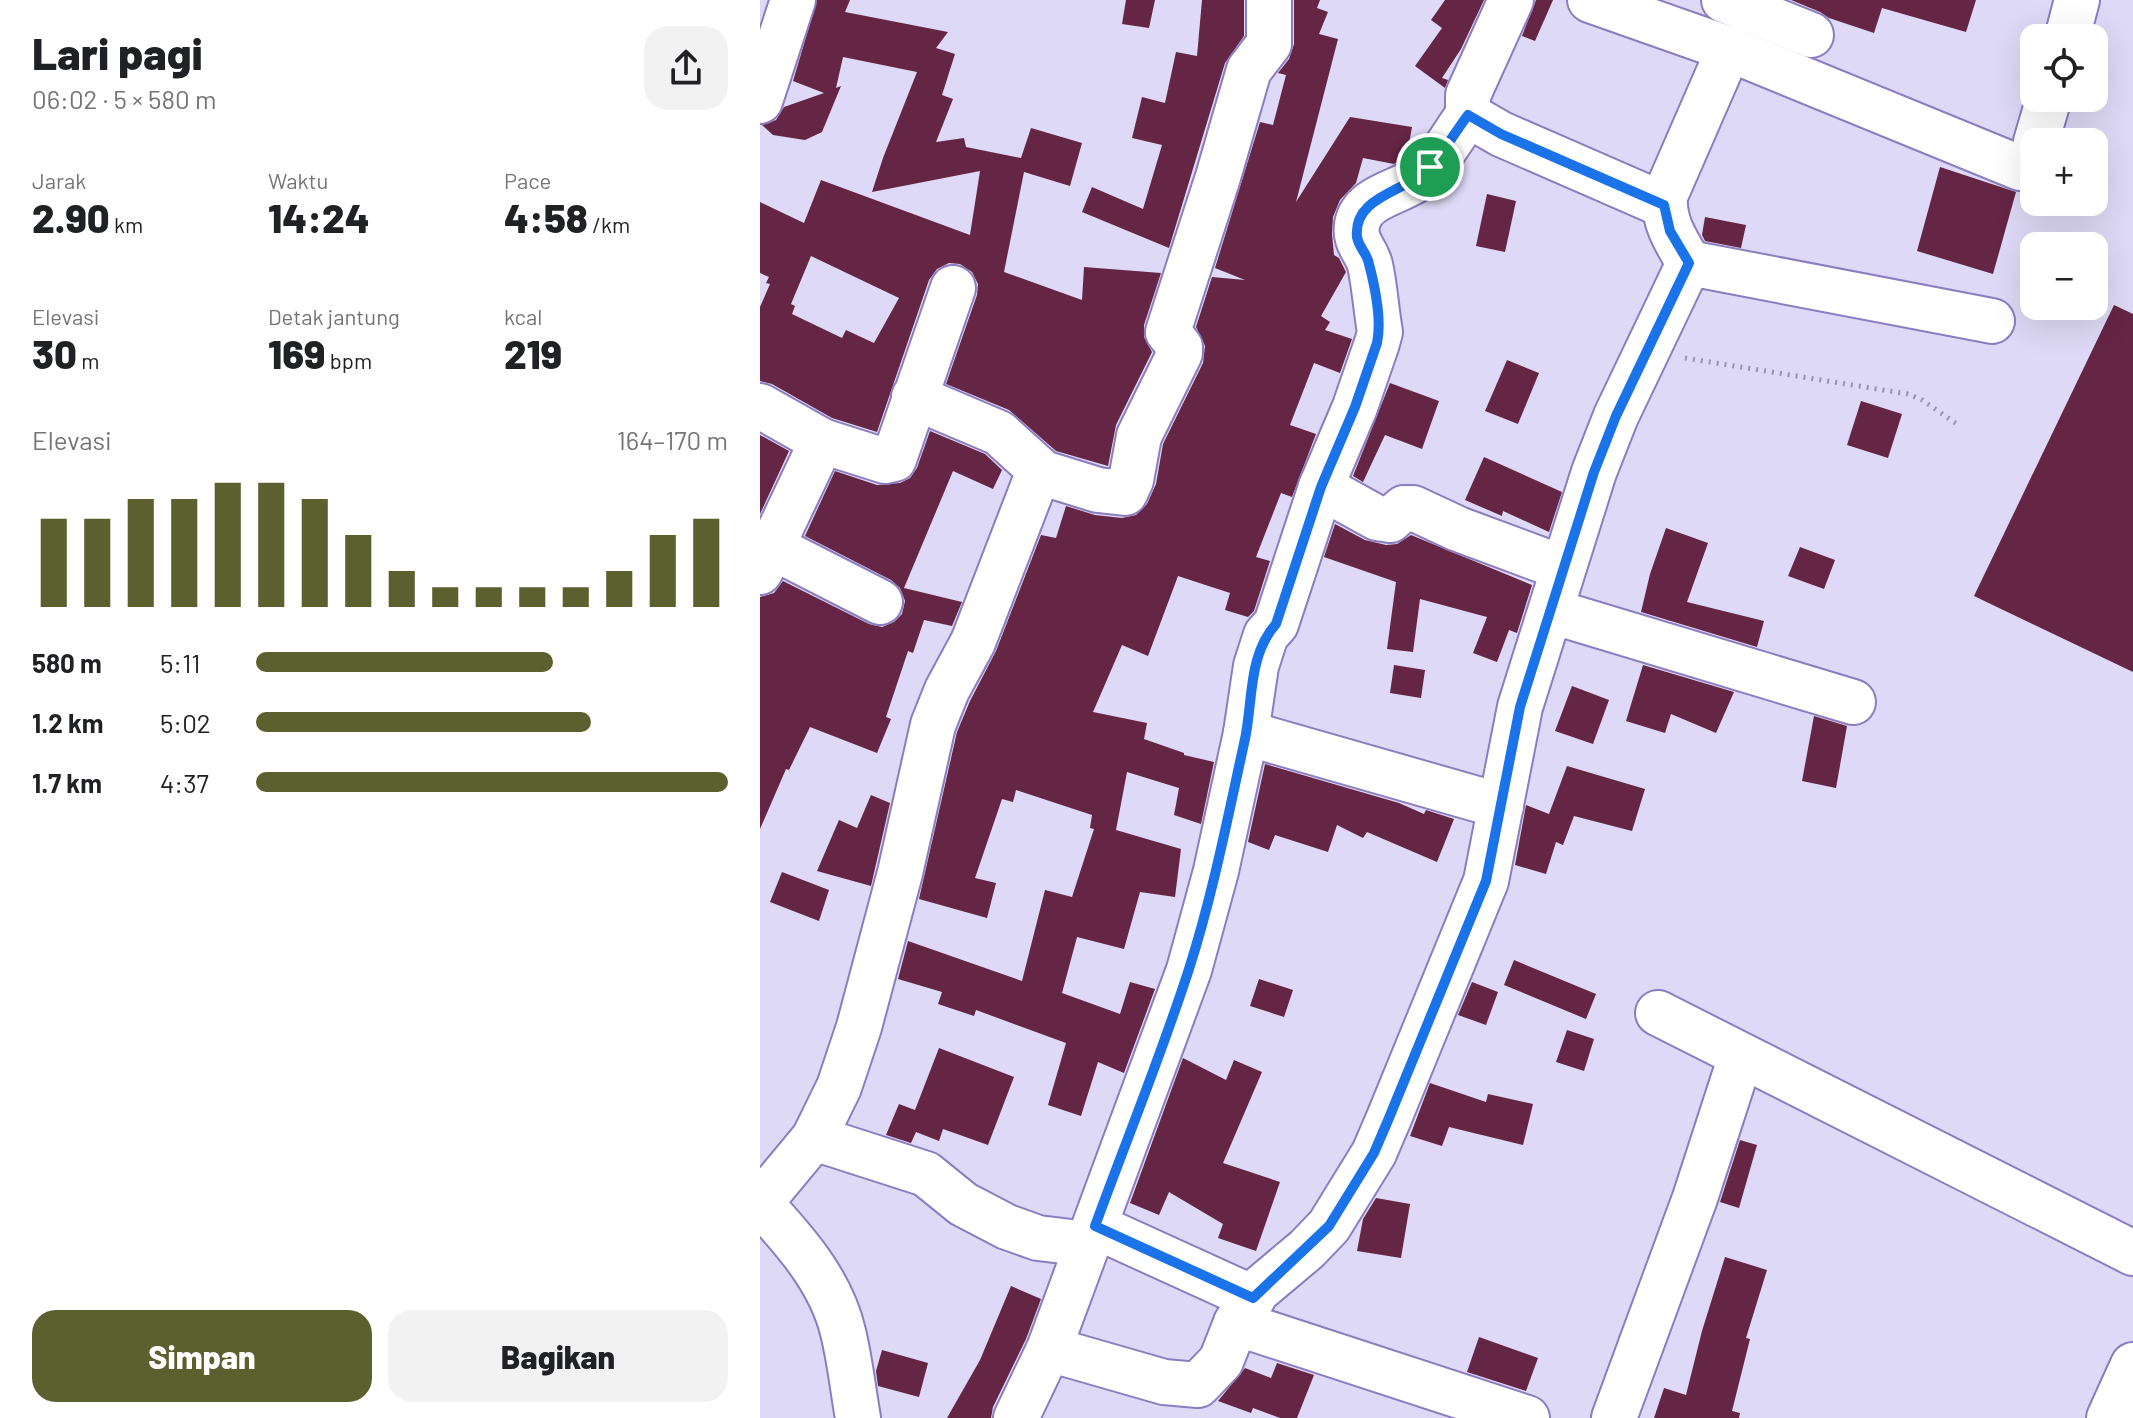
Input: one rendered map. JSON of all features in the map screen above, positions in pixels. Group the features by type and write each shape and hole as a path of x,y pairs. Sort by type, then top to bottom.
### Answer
{"street":[{"path":"760,101 793,0"},
{"path":"914,397 999,433 1039,471 1056,479 1125,493 1131,480 1139,436 1180,353 1180,347 1168,332 1249,70 1269,44 1269,0"},
{"path":"1016,1418 1049,1349 1189,970 1216,871 1246,733 1256,666 1266,635 1276,624 1321,487 1355,407 1380,332 1369,261 1359,247 1359,219 1368,205 1417,180 1468,115 1468,95 1511,0"},
{"path":"1590,0 1729,49 1795,79 2020,168"},
{"path":"1724,0 1818,18 1795,79"},
{"path":"2071,24 2077,0"},
{"path":"1729,49 1671,179 1664,205 1670,231 1689,263 1992,321"},
{"path":"1468,115 1501,134 1664,205"},
{"path":"1049,1349 1164,1382 1198,1385 1221,1361 1245,1310 1329,1226 1374,1153 1486,881 1520,707 1594,472 1616,416 1689,263"},
{"path":"760,406 822,441 885,461 894,459 953,288"},
{"path":"822,441 766,560 880,602"},
{"path":"858,1418 843,1330 824,1283 795,1240 760,1203 814,1138 839,1087 859,1027 900,873 933,725 947,690 973,642 1039,471"},
{"path":"1321,487 1384,520 1395,518 1408,507 1563,568"},
{"path":"1551,611 1853,702"},
{"path":"1246,733 1501,806"},
{"path":"1658,1013 2133,1253"},
{"path":"1614,1418 1695,1198 1741,1056"},
{"path":"814,1138 926,1174 963,1204 1007,1227 1038,1238 1092,1235 1245,1310 1527,1418"},
{"path":"2109,1418 2133,1365"}],"path":[{"path":"1648,352 1908,394 1957,424"}],"building":[{"path":"817,0 850,0 845,12 948,32 936,48 955,54 942,95 953,99 936,142 964,138 966,147 1021,158 1031,128 1082,143 1070,186 1024,172 1004,272 1082,300 1084,267 1161,273 1144,325 1144,337 1152,352 1116,425 1108,466 1056,451 1009,410 946,384 977,295 978,284 972,272 960,264 949,263 937,269 929,280 877,432 832,418 772,384 760,381 760,307 770,284 766,283 769,277 760,273 760,202 804,223 821,180 970,235 980,171 872,192 917,72 843,57 836,88 841,86 822,132 805,140 773,135 762,125 776,120 784,107 824,93 793,81","holes":["811,256 899,298 874,343 846,330 842,338 792,314 795,306 791,304"]},
{"path":"1126,0 1155,0 1149,28 1122,24"},
{"path":"1202,0 1244,0 1244,36 1225,63 1169,248 1082,212 1092,187 1143,209 1162,145 1132,138 1142,97 1165,103 1176,52 1197,56"},
{"path":"1294,0 1320,0 1317,8 1328,12 1319,34 1338,39 1296,202 1350,117 1412,127 1407,155 1394,164 1363,158 1356,183 1340,200 1333,217 1334,255 1346,272 1321,316 1330,322 1325,330 1352,339 1340,373 1314,363 1290,425 1316,434 1292,497 1281,493 1256,557 1270,561 1254,611 1248,617 1225,610 1230,593 1178,576 1148,656 1122,645 1093,712 1147,723 1144,739 1184,755 1214,762 1201,824 1174,815 1179,788 1127,772 1116,830 1181,849 1175,897 1140,892 1124,949 1077,937 1062,993 1120,1014 1130,982 1155,989 1124,1073 1098,1062 1081,1116 1048,1105 1066,1043 976,1010 974,1016 938,1004 942,992 898,979 908,941 1022,981 1045,890 1072,897 1094,829 1090,828 1092,815 1016,790 1013,802 1002,799 975,878 996,883 987,918 919,899 957,732 996,651 1041,535 1056,538 1066,506 1095,515 1122,518 1136,515 1147,504 1156,484 1163,444 1203,363 1205,346 1196,327 1212,277 1245,280 1215,268 1260,122 1273,125 1286,75 1278,73 1289,59 1294,44"},
{"path":"1445,0 1484,0 1461,49 1442,78 1448,80 1445,88 1415,66 1442,28 1431,20"},
{"path":"1536,0 1553,0 1535,41 1522,36"},
{"path":"1791,0 1976,0 1966,32 1882,8 1874,33 1829,18"},
{"path":"1940,167 2016,192 1993,274 1917,251"},
{"path":"1487,194 1516,201 1505,252 1476,246"},
{"path":"1705,217 1746,225 1741,248 1705,241 1702,235"},
{"path":"2114,305 2133,314 2133,672 1974,596"},
{"path":"1507,360 1539,373 1518,424 1485,411"},
{"path":"1390,383 1439,401 1422,449 1385,435 1363,482 1353,476"},
{"path":"1861,401 1902,414 1888,458 1847,445"},
{"path":"930,431 985,454 1002,470 993,489 953,471 904,588 962,602 952,626 924,620 913,653 908,651 886,717 891,719 877,753 810,727 789,770 786,769 760,829 760,597 774,593 783,581 869,624 882,627 894,622 902,614 905,601 900,588 891,580 805,536 835,471 877,485 900,483 910,478 917,468"},
{"path":"760,435 789,451 760,514"},
{"path":"1484,457 1562,492 1549,532 1503,511 1502,516 1465,500"},
{"path":"1335,524 1365,540 1386,545 1397,544 1411,535 1532,585 1517,633 1509,630 1497,662 1473,653 1487,617 1420,599 1413,652 1387,649 1396,582 1324,557"},
{"path":"1666,528 1708,543 1687,602 1764,621 1757,647 1641,612"},
{"path":"1800,547 1835,560 1824,589 1788,576"},
{"path":"1394,665 1425,670 1421,698 1390,693"},
{"path":"1643,665 1734,692 1716,733 1671,714 1665,733 1626,721"},
{"path":"1572,686 1609,700 1593,744 1555,731"},
{"path":"1814,716 1847,726 1836,788 1802,781"},
{"path":"1265,764 1399,803 1424,814 1426,810 1454,819 1437,862 1367,832 1363,838 1337,825 1328,852 1275,835 1269,850 1248,842"},
{"path":"1567,766 1645,789 1632,831 1574,816 1563,845 1556,842 1546,874 1515,865 1526,805 1549,814"},
{"path":"871,795 890,803 871,886 817,871 839,820 857,828"},
{"path":"782,872 829,890 819,921 770,902"},
{"path":"1514,960 1596,994 1586,1019 1504,985"},
{"path":"1259,979 1293,990 1284,1017 1250,1006"},
{"path":"1472,982 1498,992 1486,1025 1458,1015"},
{"path":"1567,1030 1594,1039 1584,1071 1556,1062"},
{"path":"939,1048 1014,1077 988,1145 943,1129 939,1141 916,1132 911,1143 886,1135 899,1104 915,1110"},
{"path":"1183,1058 1226,1080 1234,1060 1262,1072 1223,1163 1280,1182 1256,1251 1218,1238 1223,1224 1169,1192 1159,1215 1130,1203"},
{"path":"1430,1083 1486,1102 1488,1094 1533,1104 1523,1145 1449,1127 1442,1146 1410,1136"},
{"path":"1740,1140 1757,1145 1739,1208 1720,1202"},
{"path":"1376,1198 1410,1204 1401,1258 1357,1251 1363,1219"},
{"path":"1725,1257 1767,1270 1746,1338 1750,1339 1732,1411 1740,1413 1739,1418 1654,1418 1664,1388 1686,1395"},
{"path":"1011,1286 1041,1299 1026,1339 993,1407 991,1418 947,1418 980,1360"},
{"path":"1479,1337 1538,1358 1526,1391 1467,1372"},
{"path":"882,1350 928,1363 919,1397 878,1386 876,1371"},
{"path":"1277,1363 1314,1375 1297,1418 1280,1418 1253,1408 1251,1413 1218,1401 1245,1368 1271,1378"}],"route":[{"path":"1468,115 1501,134 1664,205 1670,231 1689,263 1616,416 1594,472 1520,707 1486,881 1389,1118 1374,1153 1329,1226 1253,1298 1095,1226 1189,970 1216,871 1246,733 1256,666 1266,635 1276,624 1321,487 1355,407 1380,332 1369,261 1359,247 1359,219 1368,205 1417,180 1430,167 1468,115"}]}
